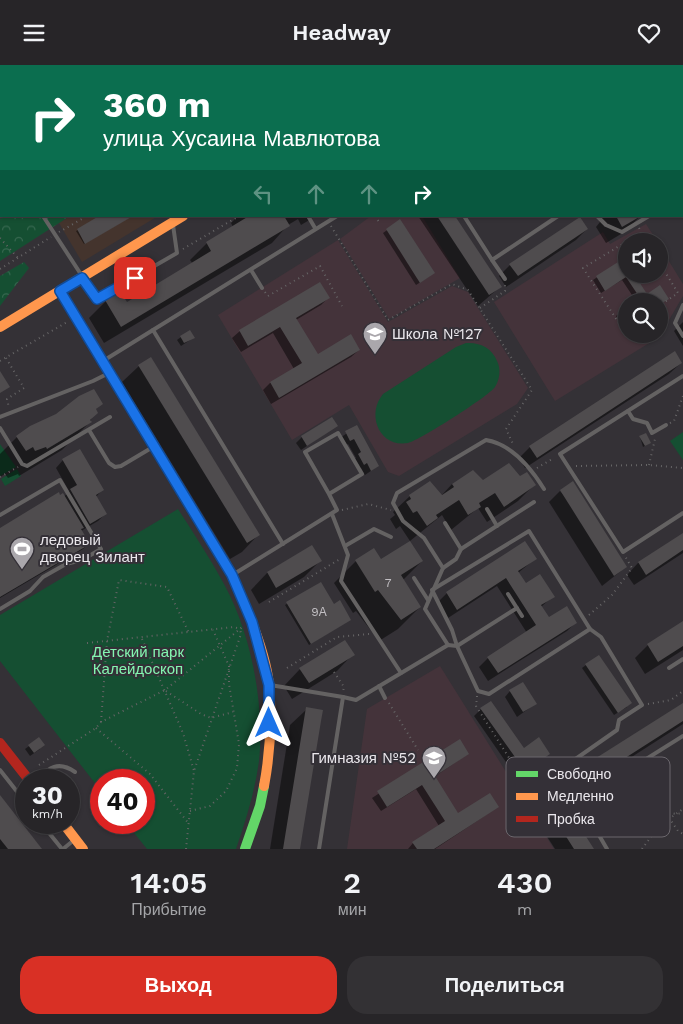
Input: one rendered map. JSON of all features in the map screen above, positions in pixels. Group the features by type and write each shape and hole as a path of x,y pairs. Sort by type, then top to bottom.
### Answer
{"street":[{"path":"0,327 182,217"},
{"path":"60,291 232,575 252,622 269,685 270,761 260,806 245,849"},
{"path":"0,743 20,769"},
{"path":"72,834 83,849"}],"lane":[{"path":"44,217 97,299 177,253 173,223"},
{"path":"309,217 315,228"},
{"path":"103,361 251,270 315,228 336,217"},
{"path":"465,217 505,279"},
{"path":"492,260 556,217"},
{"path":"598,217 606,225 622,232 647,217"},
{"path":"251,270 262,288"},
{"path":"683,305 675,323 683,336"},
{"path":"153,330 283,544"},
{"path":"0,417 93,381 110,372"},
{"path":"683,376 560,454 623,552 683,513"},
{"path":"628,411 633,419 646,423 652,433 666,425"},
{"path":"0,427 22,464 29,466 110,417"},
{"path":"89,430 109,463 115,467 121,466 154,446"},
{"path":"232,575 337,510 306,452 338,433 362,474 329,494"},
{"path":"443,568 424,538 403,521 393,503 397,493 486,440 499,442 533,470 544,489"},
{"path":"0,515 60,480 101,549 82,560 66,564 43,577 30,591 0,609"},
{"path":"448,645 425,609 443,568 456,559 461,549 534,501"},
{"path":"487,509 497,526"},
{"path":"332,514 348,555 341,581 401,673"},
{"path":"445,523 461,549"},
{"path":"345,546 374,529 391,537"},
{"path":"432,590 529,531 590,629 601,637 642,705 619,719 617,730 578,757"},
{"path":"414,578 428,600"},
{"path":"432,590 452,630 457,646 478,691 489,694 590,629"},
{"path":"508,594 522,616"},
{"path":"269,685 356,700 448,645 457,646 517,608"},
{"path":"669,668 683,659"},
{"path":"379,686 386,698"},
{"path":"319,849 343,697"},
{"path":"651,757 683,738"},
{"path":"51,769 57,765 66,765 70,769"},
{"path":"0,770 15,789"},
{"path":"50,834 63,849 76,839"},
{"path":"600,837 607,849"}],"path":[{"path":"0,269 85,217"},
{"path":"177,253 237,217"},
{"path":"376,217 379,222"},
{"path":"329,222 388,320 452,284 468,290 532,390 506,429 514,444 513,454"},
{"path":"638,228 641,233"},
{"path":"0,238 18,258"},
{"path":"618,247 583,268 618,322"},
{"path":"262,288 268,296 320,266 342,306"},
{"path":"668,277 678,293 668,300"},
{"path":"480,308 505,291 505,279"},
{"path":"0,361 67,321"},
{"path":"6,358 24,388 7,400 10,413"},
{"path":"666,425 674,421 683,396"},
{"path":"649,465 656,439 652,433"},
{"path":"533,470 560,454"},
{"path":"0,477 22,464"},
{"path":"568,466 649,465 683,468"},
{"path":"337,510 368,504 398,512"},
{"path":"584,620 612,595 632,568 623,552"},
{"path":"269,602 348,555"},
{"path":"101,722 108,641 119,579 167,587 189,633"},
{"path":"38,765 96,728 101,722 165,690 244,625"},
{"path":"87,643 234,627 240,629"},
{"path":"190,811 210,806 226,791 237,768 239,743 233,712 229,666 213,629"},
{"path":"186,849 194,771 241,634 240,629"},
{"path":"287,668 337,637 375,633"},
{"path":"142,638 182,733 194,771"},
{"path":"334,673 344,687 343,697"},
{"path":"165,690 201,714 211,718 233,712"},
{"path":"478,691 476,706 509,757"},
{"path":"642,705 671,700 683,691"},
{"path":"386,698 418,750"},
{"path":"96,728 150,775 189,824"},
{"path":"670,817 683,809"},
{"path":"670,813 683,813"},
{"path":"670,819 678,831 683,834"},
{"path":"642,849 651,837"}],"shaded area":[{"path":"68,217 156,217 82,262 59,223"},
{"path":"370,217 423,217 460,278 389,319 340,239"},
{"path":"646,224 652,233 630,233"},
{"path":"603,232 610,244 618,240 618,283 668,283 668,260 683,284 683,296 668,322 668,293 618,293 618,343 649,343 555,401 494,302"},
{"name":"Школа №127","path":"338,240 388,322 452,286 468,292 528,388 517,404 399,476 388,472 349,405 292,440 218,315"},
{"name":"Гимназия №52","path":"440,666 506,772 506,837 547,837 554,849 347,849 367,709"}],"green space":[{"path":"3,217 68,217 0,261 0,219"},
{"path":"24,262 29,268 0,306 0,276"},
{"path":"466,343 485,347 495,356 499,374 495,387 468,408 408,443 398,443 389,440 383,435 378,428 376,411 378,402 383,394 456,347"},
{"path":"683,432 683,460 670,441"},
{"path":"0,444 16,467 0,476"},
{"path":"17,469 21,476 5,486 1,479"},
{"name":"Детский парк Калейдоскоп","path":"178,509 234,603 249,647 258,693 260,717 259,761 250,805 236,849 147,849 135,834 155,834 155,769 90,769 90,777 0,661 0,615"}],"building":[{"path":"97,217 131,217 85,244 77,229"},
{"path":"247,217 285,217 290,226 121,327 105,300 120,291 127,302 211,251 206,242"},
{"path":"438,217 456,217 502,287 489,295"},
{"path":"580,217 588,229 518,276 509,264"},
{"path":"617,217 639,217 622,227"},
{"path":"400,219 435,273 420,283 386,229"},
{"path":"618,262 618,282 605,291 596,276"},
{"path":"320,282 330,298 296,318 318,354 351,334 360,350 279,398 270,382 302,363 280,327 248,346 239,330"},
{"path":"630,283 640,283 646,293 637,293"},
{"path":"660,285 665,293 648,293"},
{"path":"190,330 195,338 184,343 180,336"},
{"path":"675,351 682,363 537,458 529,446"},
{"path":"151,357 260,535 247,543 138,365"},
{"path":"0,371 10,387 0,393"},
{"path":"94,389 103,404 96,409 98,413 90,420 92,422 47,449 46,447 35,451 33,447 26,451 16,436 30,426 56,414 79,396"},
{"path":"332,417 338,426 307,446 301,436"},
{"path":"357,425 379,466 371,471 367,463 364,465 358,454 361,452 354,439 350,441 345,431"},
{"path":"646,433 651,443 645,446 639,436"},
{"path":"80,449 104,490 96,495 107,514 90,524 70,489 77,485 62,459"},
{"path":"509,463 520,476 527,472 536,485 504,507 495,493 479,503 481,507 468,515 459,500 436,515 438,518 427,526 417,511 413,513 406,502 411,499 409,495 430,481 442,495 454,487 452,484 473,470 483,480"},
{"path":"573,481 627,567 614,576 560,490"},
{"name":"ледовый дворец Зилант","path":"59,492 60,495 63,493 84,528 81,529 90,544 0,597 0,528"},
{"path":"683,533 683,550 646,575 638,562"},
{"path":"410,541 423,561 401,575 421,607 401,620 378,590 375,592 355,560 374,548 381,559"},
{"path":"525,541 537,559 518,571 526,583 540,574 555,597 541,605 549,617 567,606 577,623 498,673 487,657 536,625 506,578 457,610 446,592"},
{"path":"312,545 322,561 276,588 267,572"},
{"path":"321,582 334,604 340,600 351,620 311,644 286,602"},
{"path":"683,621 683,646 658,662 647,644"},
{"path":"345,640 355,655 309,683 299,668"},
{"path":"599,655 632,703 618,713 585,664"},
{"path":"523,682 537,704 523,712 509,690"},
{"path":"491,701 524,748 539,737 550,754 546,757 515,757 480,708"},
{"path":"683,703 683,721 627,757 598,757"},
{"path":"306,707 323,710 300,849 283,849"},
{"path":"39,737 45,745 34,753 28,745"},
{"path":"460,739 469,754 435,776 458,813 490,793 499,807 434,849 417,849 412,842 445,821 422,785 387,807 377,791"},
{"path":"0,795 15,814 15,834 30,834 42,849 8,849 0,839"},
{"path":"566,837 586,837 594,849 574,849"}],"traffic: fast":[{"path":"245,849 260,806 264,786"}],"traffic: slow":[{"path":"0,327 181,217"},
{"path":"239,591 262,651 268,675 270,736 264,786"},
{"path":"71,834 83,849"}],"traffic: jam":[{"path":"60,291 232,575 239,591"},
{"path":"0,743 20,769"}],"place":[{"name":"Школа №127","path":"375,355"},
{"name":"ледовый дворец Зилант","path":"22,570"},
{"name":"Гимназия №52","path":"434,779"}],"route":[{"path":"135,278 97,299 82,278 60,291 232,575 252,622 269,685 269,723"}]}
